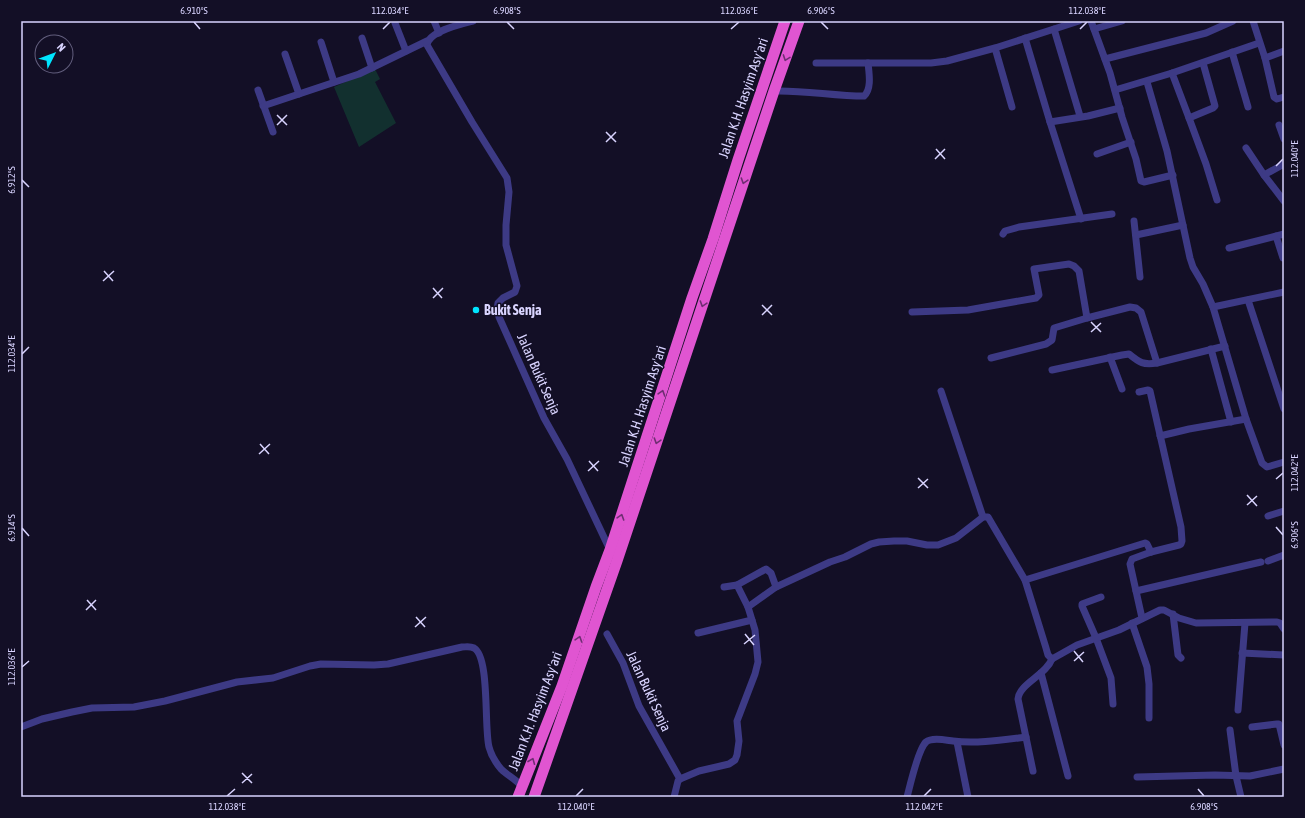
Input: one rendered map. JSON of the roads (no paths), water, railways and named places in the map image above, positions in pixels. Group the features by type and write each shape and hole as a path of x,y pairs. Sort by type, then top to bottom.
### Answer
{"highway":[{"name":"Jalan K.H. Hasyim Asy'ari","path":"520,792 562,686 610,550 692,298 785,21"},
{"name":"Jalan K.H. Hasyim Asy'ari","path":"534,797 617,561 774,91 799,21"}],"street":[{"path":"434,21 439,33"},
{"path":"263,106 372,68 427,41 439,33 457,25 473,21"},
{"path":"816,63 931,63 947,61 995,48 1079,21"},
{"path":"1091,21 1116,90 1142,181 1144,182 1173,175"},
{"path":"1094,29 1122,21"},
{"path":"1105,59 1206,33 1233,21"},
{"path":"1253,21 1265,58 1274,97 1279,99 1284,97"},
{"path":"395,23 406,51"},
{"path":"1054,29 1080,116"},
{"path":"362,38 372,68"},
{"path":"1025,38 1081,219"},
{"name":"Jalan Bukit Senja","path":"427,41 428,49 507,178 509,192 506,245 517,289 512,294 500,300 497,305 497,310 544,418 567,459 610,550"},
{"path":"321,42 334,82"},
{"path":"1116,90 1147,82 1260,43"},
{"path":"995,48 1012,107"},
{"path":"1265,58 1284,51"},
{"path":"1232,52 1248,107"},
{"path":"285,54 299,94"},
{"path":"774,91 790,90 848,96 864,96 868,93 869,85 868,63"},
{"path":"1189,118 1215,106 1203,63"},
{"path":"1172,73 1206,164 1217,200"},
{"path":"1147,82 1173,175 1193,267 1203,284 1213,307 1246,419 1263,465 1267,467 1284,462"},
{"path":"258,90 273,132"},
{"path":"1050,122 1080,116 1088,116 1120,108"},
{"path":"1279,125 1284,139"},
{"path":"1097,154 1131,142"},
{"path":"1246,148 1284,201"},
{"path":"1264,175 1284,164"},
{"path":"1003,234 1005,231 1020,227 1112,214"},
{"path":"1134,221 1140,277"},
{"path":"1136,236 1183,225"},
{"path":"1229,248 1284,234"},
{"path":"1276,236 1283,258"},
{"path":"912,312 968,310 1036,298 1039,295 1034,269 1069,264 1074,266 1079,271 1087,318"},
{"path":"1213,307 1284,292"},
{"path":"1248,300 1284,410"},
{"path":"991,358 1046,344 1052,340 1054,328 1130,307 1136,308 1141,312 1157,362"},
{"path":"1052,370 1129,354 1145,364 1225,346"},
{"path":"1211,349 1230,422"},
{"path":"1110,357 1122,389"},
{"path":"941,391 983,517"},
{"path":"1139,392 1149,391 1181,527 1182,541 1179,545 1135,557 1130,562 1142,618"},
{"path":"1160,436 1246,419"},
{"path":"1268,516 1284,511"},
{"path":"748,607 776,587 830,562 845,558 871,544 879,542 907,541 927,545 938,545 956,538 983,517 987,516 1025,580 1048,655 1052,659"},
{"path":"1025,580 1145,543 1147,544 1150,552"},
{"path":"1136,591 1284,557"},
{"path":"724,587 737,585 766,569 771,573 776,587"},
{"path":"674,797 678,781 680,779 699,771 729,764 735,760 737,755 739,741 737,721 758,662 755,630 748,607 737,585"},
{"path":"1101,597 1082,605 1111,678 1113,704"},
{"path":"1033,771 1018,695 1047,669 1052,659 1066,651 1119,630 1162,610 1179,618 1196,623 1277,622 1280,623 1284,629"},
{"path":"1173,614 1178,654 1181,658"},
{"path":"698,633 752,620"},
{"path":"1132,623 1147,667 1149,684 1149,718"},
{"path":"1238,710 1245,623"},
{"name":"Jalan Bukit Senja","path":"607,634 623,663 639,706 680,779"},
{"path":"21,727 42,719 92,708 134,707 165,701 237,682 273,678 315,665 388,664 462,647 469,647 474,649 481,659 486,700 489,747 493,757 501,768 518,782 520,792"},
{"path":"1242,653 1284,655"},
{"path":"1041,673 1068,776"},
{"path":"1252,727 1279,724 1284,746"},
{"path":"1230,730 1236,776 1241,797"},
{"path":"907,797 923,745 929,740 979,742 1026,737"},
{"path":"957,742 968,797"},
{"path":"1137,778 1215,775 1250,776 1284,769"}],"place":[{"name":"Bukit Senja","path":"476,310"}]}
